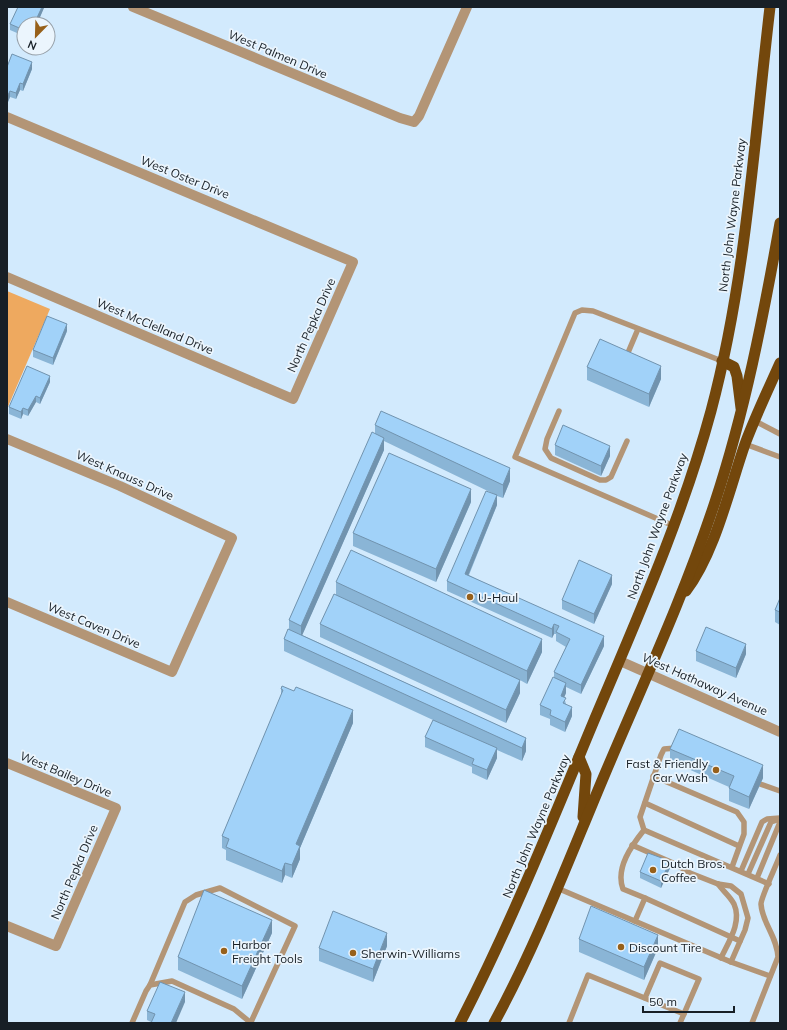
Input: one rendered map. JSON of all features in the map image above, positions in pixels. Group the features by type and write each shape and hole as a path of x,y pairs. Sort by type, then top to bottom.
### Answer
{"highway":[{"name":"North John Wayne Parkway","path":"460,1023 503,936 620,661 674,526 710,412 722,360 740,261 770,7"},
{"path":"494,1023 528,956 557,888 648,673 715,504 742,415 764,314 780,223"},
{"path":"722,360 734,367 737,376 742,415"},
{"path":"675,606 692,583 704,560 745,444 780,363"},
{"path":"579,757 586,774 582,828"}],"street":[{"name":"West Palmen Drive","path":"134,7 400,118 414,122 419,116 467,7"},
{"name":"West Oster Drive","path":"7,117 353,262"},
{"name":"North Pepka Drive","path":"293,399 353,262"},
{"name":"West McClelland Drive","path":"7,277 293,399"},
{"name":"West Knauss Drive","path":"7,438 120,486 232,538 172,672"},
{"name":"West Caven Drive","path":"7,602 172,672"},
{"name":"West Hathaway Avenue","path":"620,661 780,732"},
{"name":"West Bailey Drive","path":"7,763 116,808"},
{"name":"North Pepka Drive","path":"7,926 56,946 116,808"}],"lane":[{"path":"674,526 515,457 575,314 582,310 594,311 722,360"},
{"path":"627,355 638,329"},
{"path":"559,411 547,440 545,449 551,458 600,480 606,480 614,472 627,441"},
{"path":"755,421 780,434"},
{"path":"745,444 780,456"},
{"path":"644,830 640,817 653,776 664,749 676,748"},
{"path":"653,776 738,812 744,822 744,834 732,867"},
{"path":"760,784 780,791"},
{"path":"645,803 739,846"},
{"path":"741,871 762,822 767,819 780,818"},
{"path":"748,874 771,822 780,818"},
{"path":"757,878 780,822"},
{"path":"644,830 632,845 620,876 620,882 623,889 740,941"},
{"path":"644,830 769,884"},
{"path":"632,845 718,884 731,886 742,894 748,918 731,962"},
{"path":"752,1023 778,957 777,945 763,914 761,903 780,855"},
{"path":"718,884 734,904 737,916 731,937 721,958"},
{"path":"132,1023 150,985 185,902 196,895 220,888 295,926 251,1023 234,1009 172,981 150,985"},
{"path":"557,888 721,958 770,976"},
{"path":"635,921 645,898"},
{"path":"645,998 660,963 699,980 680,1023"},
{"path":"569,1023 588,974 684,1014"}],"shaded area":[{"path":"7,291 50,309 7,409"}],"building":[{"path":"18,7 42,7 38,16 16,16 16,27 10,24"},
{"path":"12,54 32,62 23,84 20,83 16,93 10,91 8,95 7,95 7,67"},
{"path":"47,316 67,324 53,358 33,350"},
{"path":"600,339 661,366 649,394 587,367"},
{"path":"27,366 50,376 40,398 36,396 28,410 23,408 21,412 9,407"},
{"path":"381,411 510,468 503,485 375,425"},
{"path":"563,425 610,446 601,466 555,445"},
{"path":"372,432 384,438 301,626 289,620"},
{"path":"389,453 471,489 436,569 353,533"},
{"path":"486,491 497,495 465,574 604,636 581,685 554,672 570,639 556,632 559,626 554,624 552,629 447,581"},
{"path":"351,550 542,639 527,671 336,582"},
{"path":"579,560 612,575 594,614 562,600"},
{"path":"334,594 520,680 506,710 320,624"},
{"path":"780,598 780,612 775,610"},
{"path":"706,627 746,644 736,668 696,651"},
{"path":"288,629 526,738 522,748 284,639"},
{"path":"553,677 566,683 561,696 566,698 563,703 572,707 565,722 550,715 551,710 540,705"},
{"path":"282,686 294,691 296,687 353,710 296,844 300,846 292,865 285,863 282,871 226,847 229,839 222,836 283,690 281,689"},
{"path":"433,720 497,748 487,770 472,764 474,759 425,737"},
{"path":"679,729 763,765 749,797 729,788 734,776 670,749"},
{"path":"648,853 670,861 661,881 640,872"},
{"name":"Harbor Freight Tools","path":"204,890 272,920 242,986 178,957"},
{"path":"591,906 658,935 644,967 579,939"},
{"name":"Sherwin-Williams","path":"333,911 387,933 373,969 319,948"},
{"path":"160,982 185,992 171,1023 151,1023 155,1014 147,1011"}],"place":[{"name":"U-Haul","path":"470,597"},
{"name":"Fast & Friendly Car Wash","path":"716,770"},
{"name":"Dutch Bros. Coffee","path":"653,870"},
{"name":"Discount Tire","path":"621,947"},
{"name":"Harbor Freight Tools","path":"224,951"},
{"name":"Sherwin-Williams","path":"353,953"}]}
